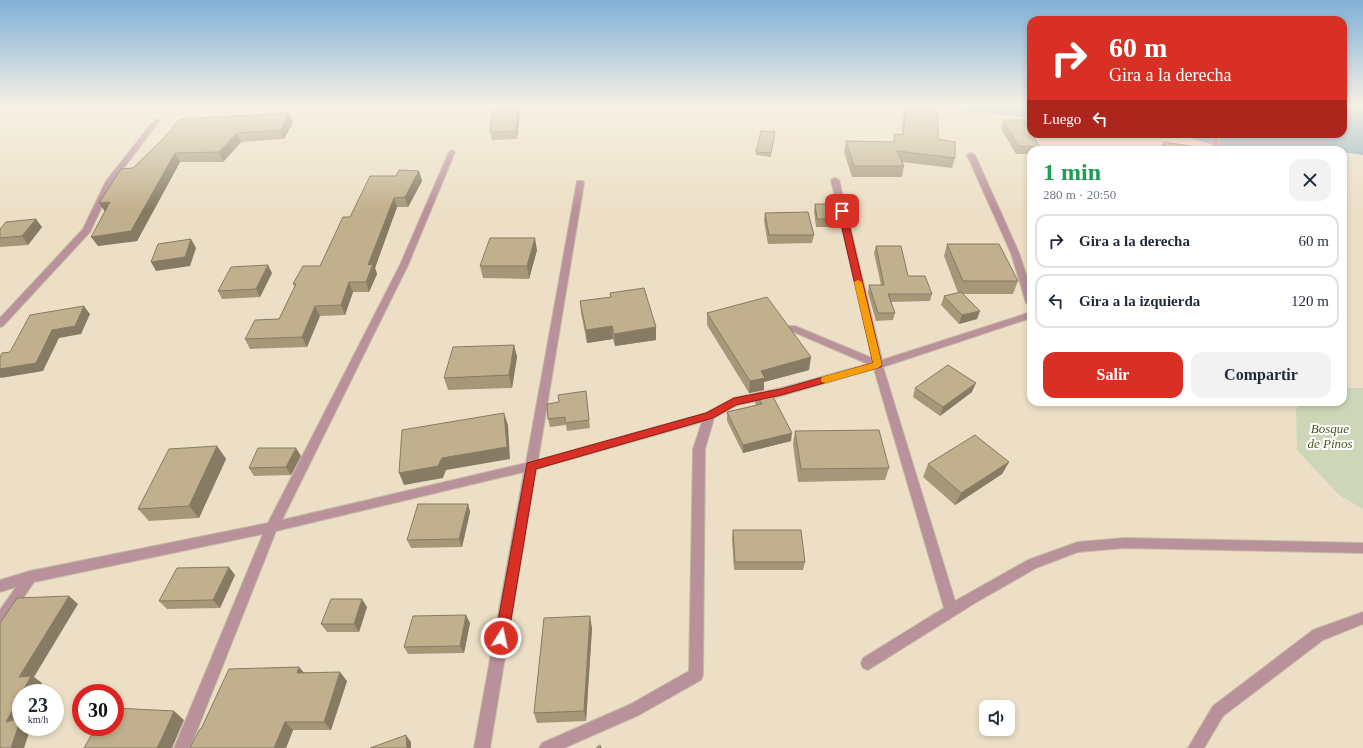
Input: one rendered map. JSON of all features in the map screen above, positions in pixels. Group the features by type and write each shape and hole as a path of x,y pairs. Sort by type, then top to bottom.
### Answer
{"street":[{"path":"0,324 87,230 110,181 141,141"},
{"path":"182,748 272,527 404,264 452,152"},
{"path":"972,155 1015,253 1027,290"},
{"path":"835,180 878,365 952,611"},
{"path":"482,748 580,183"},
{"path":"0,586 30,577 272,527 531,466 709,416 734,402 781,392 878,365 1027,315"},
{"path":"792,328 878,365"},
{"path":"548,748 634,710 696,675 699,449 709,416"},
{"path":"868,663 1032,564 1078,547 1124,542 1363,548"},
{"path":"0,622 30,577"},
{"path":"1196,748 1218,712 1318,634 1363,618"}],"green space":[{"name":"Bosque de Pinos","path":"1347,388 1363,388 1363,509 1339,495 1297,450 1296,410 1299,406 1347,406"}],"water":[{"path":"1200,141 1363,141 1363,155 1347,153 1347,146 1218,146"}],"building":[{"path":"161,141 230,141 219,152 175,153 131,231 91,237 110,202 99,203 121,169 133,168"},
{"path":"759,141 773,141 771,153 756,152"},
{"path":"846,141 955,142 955,158 897,151 904,166 854,166"},
{"path":"1015,141 1036,141 1039,146 1027,146 1018,146"},
{"path":"1164,142 1190,146 1165,146"},
{"path":"399,170 419,171 405,197 394,198 368,265 373,264 366,282 349,282 341,305 315,306 302,337 245,339 255,320 279,319 296,284 293,284 303,266 320,266 343,217 350,217 370,176 396,176"},
{"path":"815,204 835,204 838,219 817,219"},
{"path":"808,212 814,235 769,235 765,213"},
{"path":"36,219 22,236 0,238 0,229 6,222"},
{"path":"490,238 535,238 527,266 480,266"},
{"path":"191,239 185,257 151,262 158,244"},
{"path":"947,244 999,244 1018,281 963,281"},
{"path":"876,246 901,246 908,276 925,276 932,294 888,294 895,313 878,313 869,285 884,285"},
{"path":"268,265 256,289 218,291 231,267"},
{"path":"644,288 656,327 614,334 612,326 586,330 580,301 611,297 610,293"},
{"path":"961,292 980,311 962,315 944,296"},
{"path":"767,297 811,357 761,371 765,378 750,381 707,313"},
{"path":"84,306 75,326 52,330 36,363 0,369 0,357 2,353 10,352 30,315"},
{"path":"514,345 509,375 444,378 453,347"},
{"path":"948,365 976,383 943,407 915,388"},
{"path":"586,391 589,420 565,423 565,417 548,419 547,404 559,402 558,395"},
{"path":"770,391 792,433 743,445 727,412 762,404 756,394"},
{"path":"504,413 507,447 442,458 438,466 399,473 402,430"},
{"path":"879,430 889,468 801,469 795,431"},
{"path":"975,435 1009,462 961,493 928,464"},
{"path":"217,446 189,506 138,509 169,449"},
{"path":"258,448 296,448 286,467 249,468"},
{"path":"418,504 468,504 459,539 407,540"},
{"path":"733,530 801,530 805,562 735,562"},
{"path":"229,567 213,600 159,601 177,568"},
{"path":"69,596 19,677 31,676 27,684 12,684 12,711 6,722 12,720 12,736 15,736 11,748 0,748 0,623 17,598"},
{"path":"331,599 362,599 354,624 321,624"},
{"path":"466,615 460,646 404,647 413,616"},
{"path":"590,616 584,711 534,713 544,618"},
{"path":"299,667 297,673 340,672 324,722 285,722 274,748 190,748 201,729 229,669"},
{"path":"124,708 174,711 157,748 84,748 91,736 124,736"},
{"path":"406,735 407,748 370,748"}],"slow traffic":[{"path":"826,380 878,365 858,282"}],"route":[{"path":"501,638 531,466 709,416 734,402 781,392 878,365 842,211"}]}
